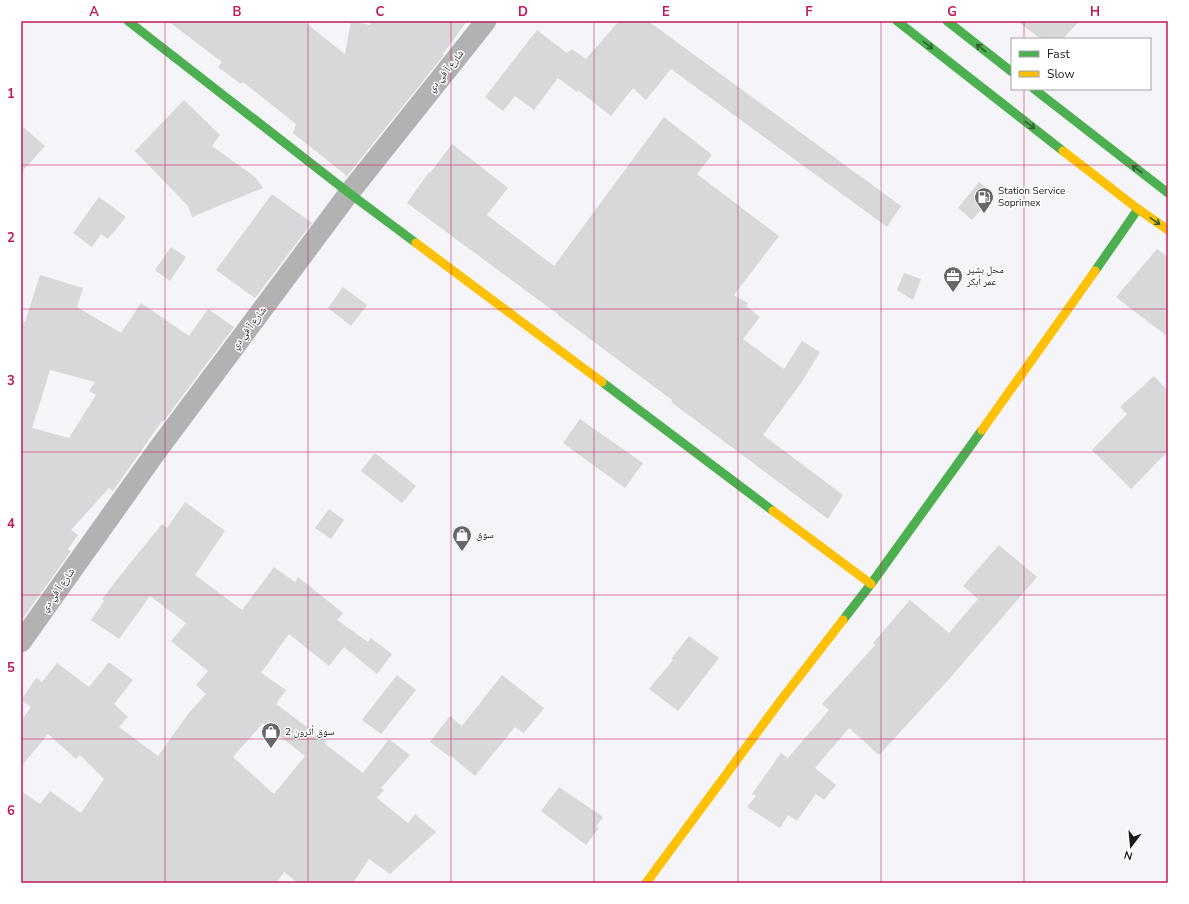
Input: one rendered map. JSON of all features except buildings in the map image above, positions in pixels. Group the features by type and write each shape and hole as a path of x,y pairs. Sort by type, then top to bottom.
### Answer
{"street":[{"path":"128,21 350,194 871,584"},
{"name":"شارع آ في دي","path":"21,642 156,452 350,194 486,21"},
{"path":"897,21 1138,209 1168,230"},
{"path":"947,21 1011,71"},
{"path":"1035,90 1168,193"},
{"path":"646,883 781,700 871,584 1041,348 1138,209"}],"traffic: fast":[{"path":"128,21 349,193 416,243"},
{"path":"897,21 1063,151"},
{"path":"947,21 1011,71"},
{"path":"1035,90 1168,193"},
{"path":"1095,271 1138,209"},
{"path":"602,382 773,511"},
{"path":"843,620 871,584 982,430"}],"traffic: slow":[{"path":"1063,151 1138,209 1168,230"},
{"path":"416,243 602,382"},
{"path":"982,430 1095,271"},
{"path":"773,511 871,584"},
{"path":"646,883 781,700 843,620"}],"place":[{"name":"Station Service Soprimex","path":"984,214"},
{"name":"محل بشير عمر أبكر","path":"953,293"},
{"name":"سوق","path":"462,552"},
{"name":"سوق أترون 2","path":"271,749"}]}
